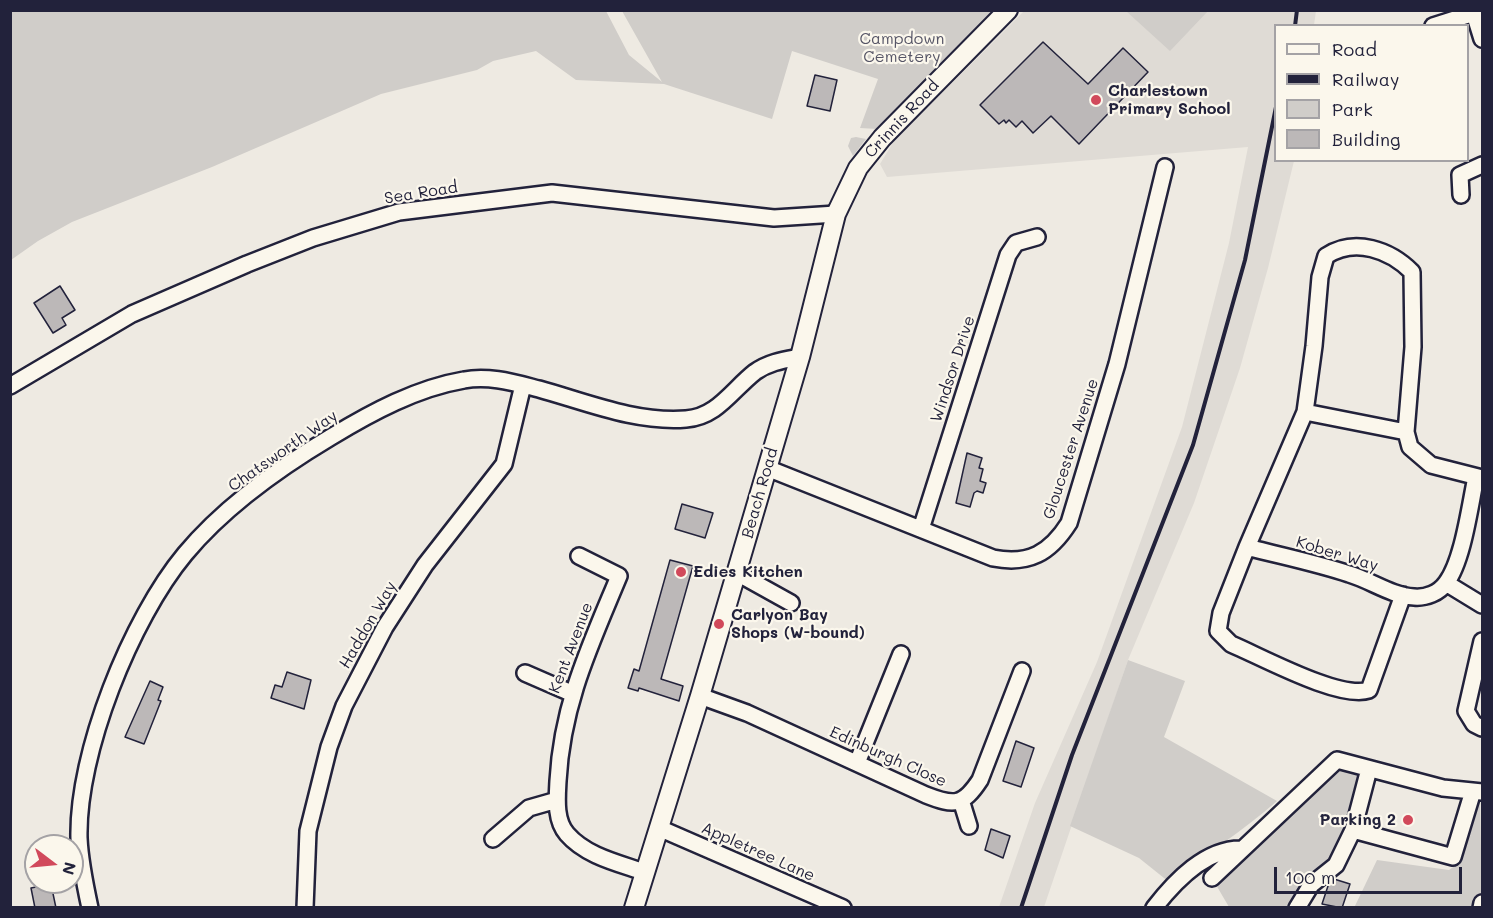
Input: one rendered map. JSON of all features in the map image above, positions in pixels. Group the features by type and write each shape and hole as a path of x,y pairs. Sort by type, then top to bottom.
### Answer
{"street":[{"name":"Crinnis Road","path":"836,214 858,168 882,138 1008,10"},
{"path":"1439,24 1473,12 1482,39"},
{"path":"1461,195 1460,175 1482,165"},
{"name":"Gloucester Avenue","path":"767,468 993,558 1005,561 1030,560 1043,554 1058,541 1069,522 1117,364 1165,167"},
{"name":"Sea Road","path":"10,386 132,314 313,238 399,212 552,193 774,218 836,214"},
{"name":"Beach Road","path":"634,908 700,696 800,357 836,214"},
{"name":"Windsor Drive","path":"921,529 1008,255 1016,243 1037,237"},
{"path":"1403,595 1369,690 1358,694 1333,688 1231,644 1218,631 1221,613 1246,547 1305,412 1320,277 1326,256 1337,249 1354,247 1383,251 1398,258 1412,272 1413,347 1406,432 1410,447 1431,465 1479,478 1466,526 1446,583 1482,605"},
{"name":"Chatsworth Way","path":"90,908 79,839 88,766 102,717 127,652 147,611 186,554 223,517 266,481 358,421 424,390 465,379 498,380 523,385 636,416 655,419 687,419 716,410 757,371 777,360 800,357"},
{"name":"Haddon Way","path":"305,908 308,831 330,747 344,706 385,627 425,565 504,464 523,385"},
{"path":"1305,412 1406,432"},
{"name":"Kober Way","path":"1246,547 1351,574 1403,595 1424,597 1434,594 1446,583"},
{"name":"Kent Avenue","path":"579,556 619,576 571,693 559,749 556,800 565,832 576,843 588,851 644,872"},
{"path":"737,573 791,603"},
{"path":"1482,641 1466,711 1474,724 1482,728"},
{"path":"857,763 901,654"},
{"name":"Edinburgh Close","path":"700,696 747,713 942,802 957,803 971,794 981,780 1022,671"},
{"path":"525,673 571,693"},
{"path":"1212,878 1336,760 1443,789 1479,788 1453,857 1353,830"},
{"path":"1298,908 1311,885 1336,865 1353,830 1369,769"},
{"path":"493,839 529,808 556,800"},
{"path":"961,800 969,826"},
{"name":"Appletree Lane","path":"660,828 843,908"},
{"path":"1154,908 1174,884 1214,854 1230,849 1242,849"}],"shaded area":[{"path":"1024,11 1316,11 1314,24 1274,24 1274,162 1294,162 1268,268 1240,368 1194,503 1128,660 1044,907 999,907 1035,803 1097,662 1182,427 1229,243 1248,147 887,177 880,164 894,141"}],"green space":[{"name":"Campdown Cemetery","path":"11,10 606,11 629,55 662,82 622,11 994,11 877,129 860,128 878,79 792,51 772,119 664,84 576,80 536,51 493,61 477,70 381,94 212,167 72,222 38,241 11,260"},
{"path":"1126,11 1208,11 1170,51"},
{"path":"851,138 866,139 853,156 848,146"},
{"path":"1128,660 1185,681 1164,737 1277,801 1169,882 1139,858 1070,826"},
{"path":"1337,760 1360,767 1340,838 1347,841 1297,907 1229,907 1212,878"},
{"path":"1480,791 1482,907 1354,908 1377,860 1449,870 1459,863"}],"building":[{"path":"1043,42 1088,84 1123,48 1148,72 1079,144 1051,116 1033,133 1022,121 1016,127 1009,120 1006,123 1004,120 999,124 980,105"},
{"path":"815,75 837,80 830,111 807,106"},
{"path":"60,286 75,310 62,318 66,325 53,333 34,303"},
{"path":"967,453 982,458 979,468 983,469 980,481 986,483 983,493 977,491 974,493 970,507 956,503"},
{"path":"682,504 713,513 705,538 675,529"},
{"path":"670,560 693,566 661,679 683,686 679,701 639,688 638,691 628,688 634,669 639,671"},
{"path":"287,672 311,680 304,709 271,698 275,685 282,687"},
{"path":"150,681 163,687 158,700 161,701 144,744 125,737"},
{"path":"1016,741 1034,748 1021,787 1003,781"},
{"path":"991,829 1010,836 1003,858 985,850"},
{"path":"1334,879 1350,884 1342,908 1322,904 1329,883"},
{"path":"32,894 53,894 56,908 35,908"}],"railway":[{"path":"1295,24 1297,10"},
{"path":"1021,908 1072,755 1193,445 1245,260 1274,117"}],"place":[{"name":"Charlestown Primary School","path":"1096,100"},
{"name":"Edies Kitchen","path":"681,572"},
{"name":"Carlyon Bay Shops (W-bound)","path":"719,624"},
{"name":"Parking 2","path":"1408,820"}]}
